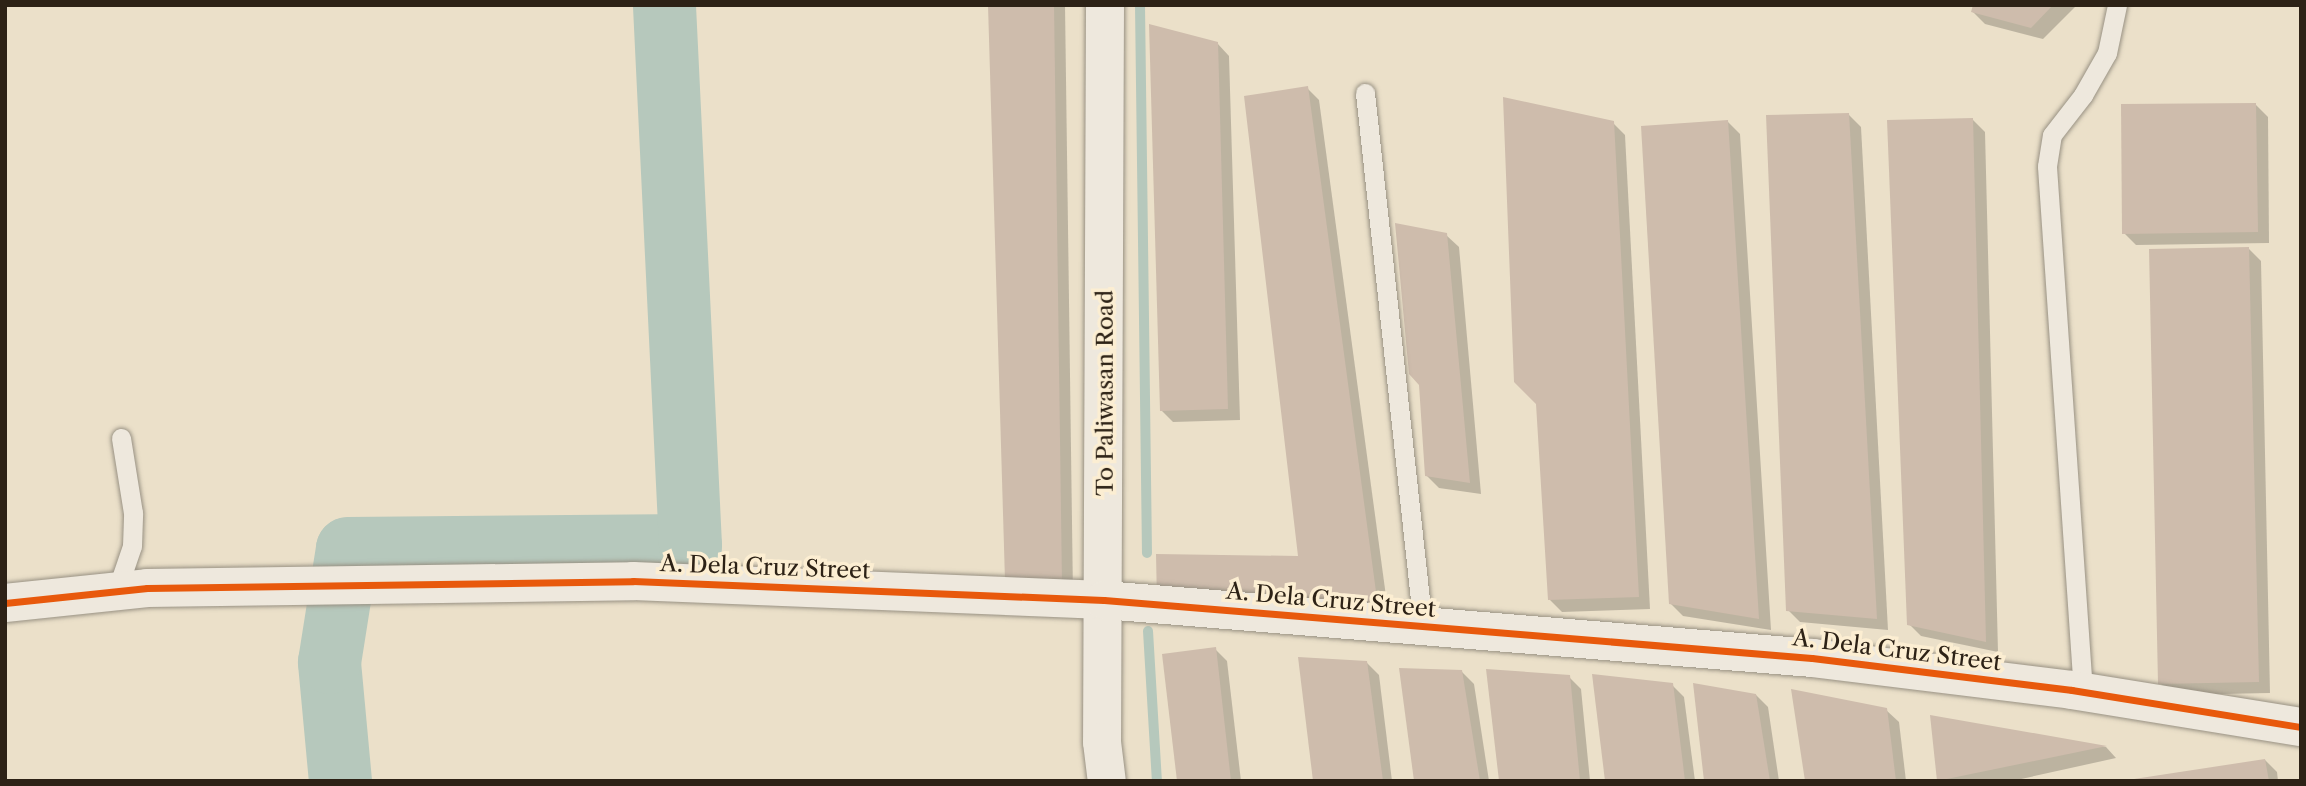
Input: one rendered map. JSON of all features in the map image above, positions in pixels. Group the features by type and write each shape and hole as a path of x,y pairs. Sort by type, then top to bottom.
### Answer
{"street":[{"name":"To Paliwasan Road","path":"1105,5 1102,742 1107,781"},
{"name":"A. Dela Cruz Street","path":"5,603 117,590 633,581 1104,600 1812,658 2084,692 2301,727"}],"lane":[{"path":"2084,692 2047,166 2052,135 2083,95 2107,53 2117,5"},
{"path":"1365,93 1423,627"},
{"path":"117,590 132,546 133,513 121,438"}],"building":[{"path":"988,5 1054,5 1062,585 1005,581"},
{"path":"1973,5 2053,5 2031,28 1971,12"},
{"path":"1149,24 1218,42 1228,409 1160,411"},
{"path":"1308,86 1379,614 1157,603 1156,554 1298,556 1244,96"},
{"path":"1503,97 1614,121 1639,597 1548,600 1536,404 1514,382"},
{"path":"2256,103 2258,232 2122,234 2121,104"},
{"path":"1849,113 1877,619 1786,611 1766,115"},
{"path":"1973,118 1986,642 1907,625 1887,120"},
{"path":"1728,120 1759,619 1669,604 1641,126"},
{"path":"1395,223 1447,233 1470,483 1425,476 1419,385 1409,374"},
{"path":"2249,247 2259,682 2158,684 2149,249"},
{"path":"1216,647 1231,781 1177,781 1162,654"},
{"path":"1298,657 1367,661 1383,781 1313,781"},
{"path":"1399,668 1462,670 1480,781 1414,781"},
{"path":"1486,669 1570,675 1580,781 1499,781"},
{"path":"1592,674 1673,683 1685,781 1605,781"},
{"path":"1693,683 1756,694 1770,781 1704,781"},
{"path":"1791,689 1887,708 1896,781 1805,781"},
{"path":"1930,715 2107,746 1937,781"},
{"path":"2265,759 2269,781 2134,781 2134,779"}],"waterway":[{"path":"340,781 329,662 347,548 690,545 664,5"},
{"path":"1140,5 1147,553"},
{"path":"1148,631 1157,781"}],"cycle path":[{"path":"5,603 147,588 633,581 1104,600 1812,658 2072,690 2301,727"}]}
